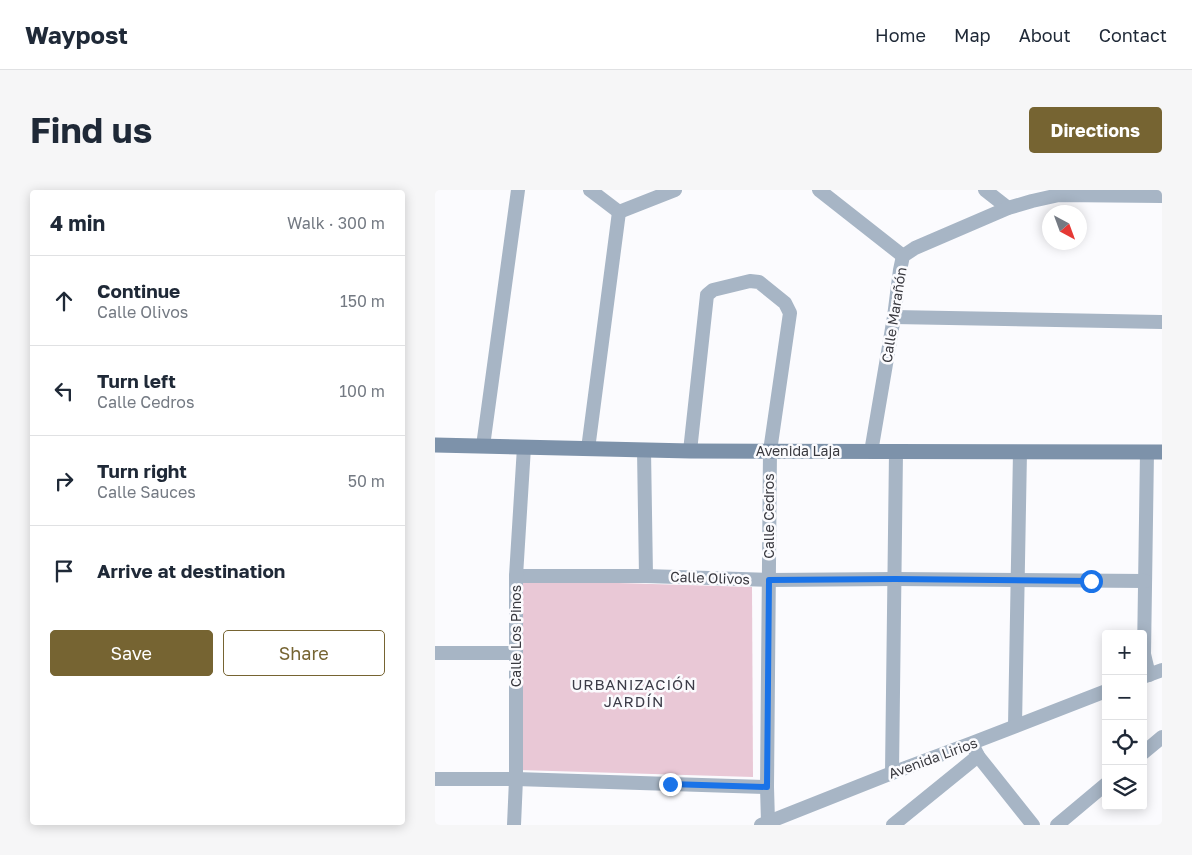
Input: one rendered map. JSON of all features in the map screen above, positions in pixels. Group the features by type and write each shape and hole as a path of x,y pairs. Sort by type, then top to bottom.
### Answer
{"street":[{"path":"483,446 518,190"},
{"path":"590,190 619,212"},
{"path":"619,212 675,190"},
{"path":"819,190 903,256"},
{"path":"985,190 1008,208"},
{"name":"Calle Marañón","path":"871,452 903,256 915,248 1008,208 1061,193 1162,196"},
{"path":"587,449 619,212"},
{"name":"Calle Cedros","path":"690,451 707,296 713,290 750,281 759,282 785,303 790,313 769,451 766,824"},
{"path":"894,317 1162,322"},
{"name":"Avenida Laja","path":"435,445 690,451 1162,452"},
{"name":"Calle Los Pinos","path":"515,825 516,576 524,447"},
{"path":"644,450 646,576"},
{"path":"891,773 896,452"},
{"path":"1015,726 1021,452"},
{"path":"1147,452 1144,654 1152,674"},
{"name":"Calle Olivos","path":"516,576 646,576 769,580 1145,581"},
{"path":"435,653 516,653"},
{"name":"Avenida Lirios","path":"766,824 891,773 975,750 1015,726 1102,693"},
{"path":"1147,750 1162,738"},
{"path":"893,825 975,750 1033,825"},
{"path":"435,779 516,779 767,787"},
{"path":"1057,825 1102,787"}],"shaded area":[{"path":"518,580 752,587 753,777 519,770"}],"district":[{"name":"URBANIZACIÓN JARDÍN","path":"634,694"}],"route":[{"path":"670,784 767,787 769,580 1091,581"}]}
